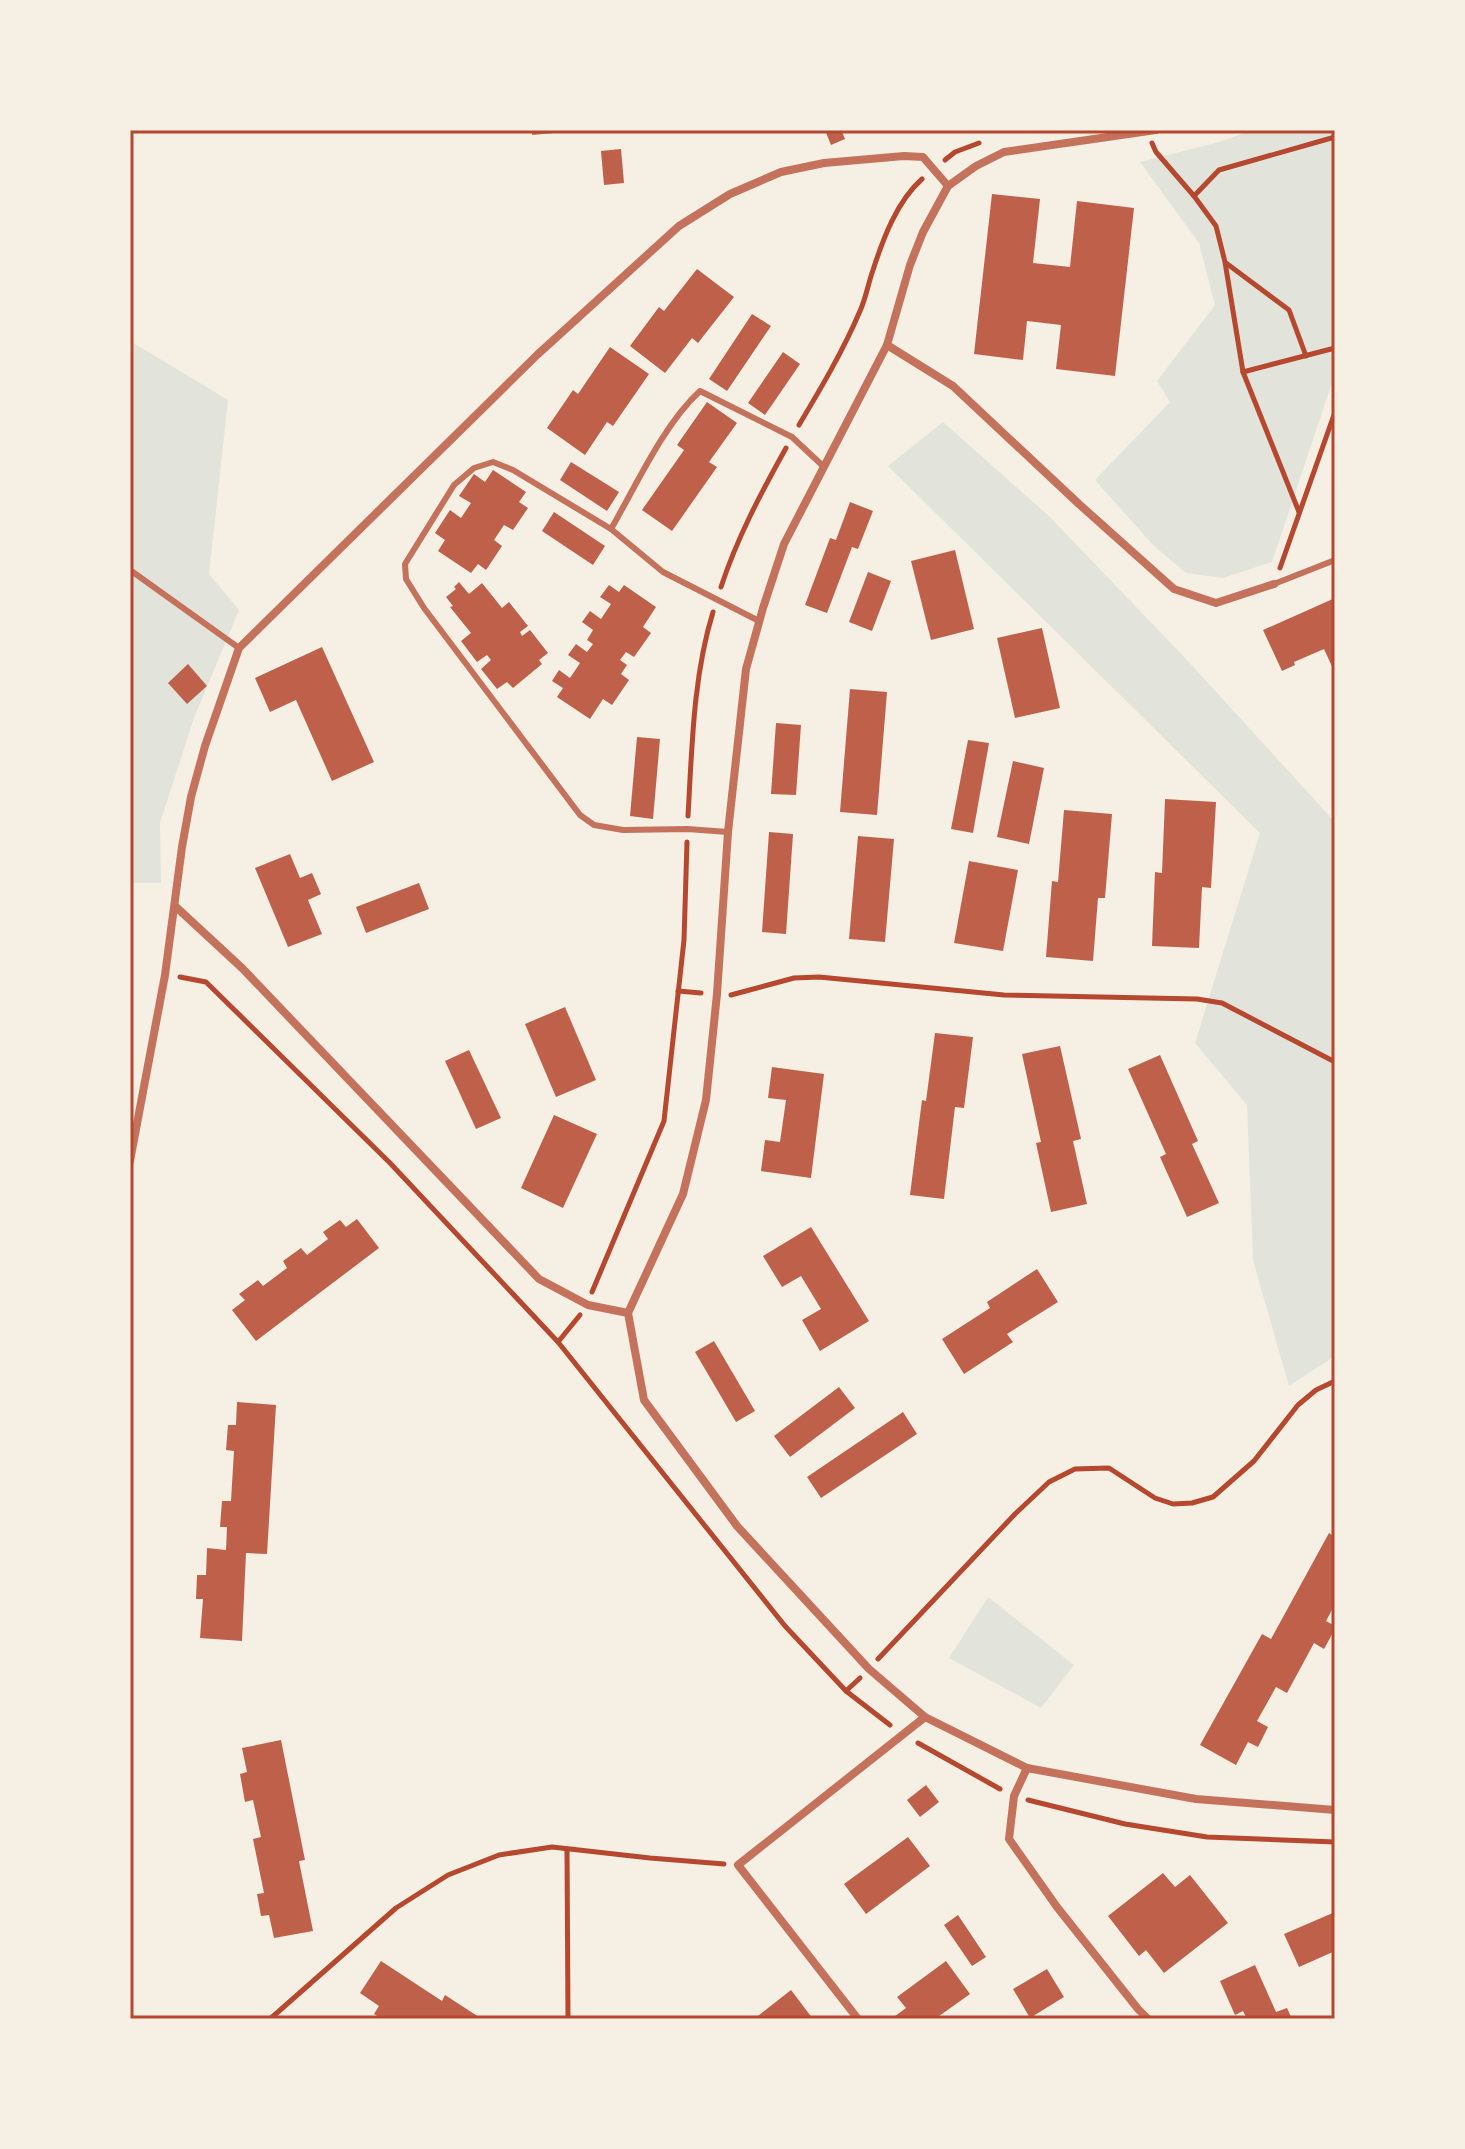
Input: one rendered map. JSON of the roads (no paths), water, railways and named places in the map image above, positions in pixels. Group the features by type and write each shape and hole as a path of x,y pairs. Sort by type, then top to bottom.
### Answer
{"street":[{"path":"1152,131 1004,152 976,166 948,186 923,232 910,265 887,345 784,544 746,669 728,832 706,1100 683,1194 628,1313 644,1400 737,1526 869,1669 925,1717 1027,1768 1196,1799 1335,1810"},
{"path":"130,1161 165,975 191,797 239,648 537,355 679,226 730,194 781,172 824,163 923,157 948,186"},
{"path":"887,345 953,386 1174,589 1216,603 1274,584"},
{"path":"175,906 242,968 539,1279 588,1305 628,1313"},
{"path":"858,2019 738,1865 925,1717"},
{"path":"1027,1768 1014,1796 1009,1839 1057,1907 1148,2019"}],"lane":[{"path":"611,529 662,441 686,405 700,391 792,437 823,466"},
{"path":"728,832 623,830 594,825 580,815 424,608 406,579 405,564 454,485 474,468 493,462 513,470 611,529 663,572 759,621"},
{"path":"1274,584 1335,560"},
{"path":"130,570 239,648"}]}
